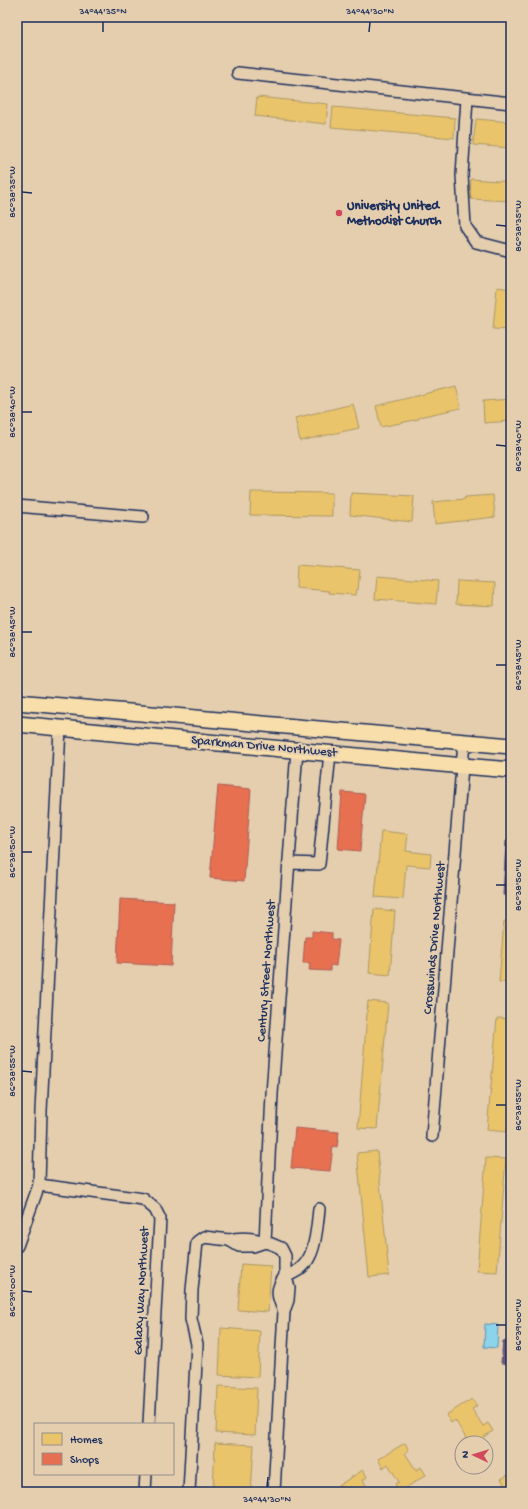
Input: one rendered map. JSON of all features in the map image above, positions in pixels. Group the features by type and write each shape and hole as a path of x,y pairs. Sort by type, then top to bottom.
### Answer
{"main road":[{"name":"Sparkman Drive Northwest","path":"17,702 511,746"},
{"name":"Sparkman Drive Northwest","path":"17,724 511,770"}],"street":[{"path":"238,73 511,103"},
{"path":"467,99 462,175 464,226 476,242 511,251"},
{"path":"17,506 143,517"},
{"path":"17,1246 39,1185 41,1111 60,728"},
{"name":"Crosswinds Drive Northwest","path":"432,1136 464,742"},
{"name":"Century Street Northwest","path":"265,1242 272,1094 297,750"},
{"path":"289,863 319,864 330,753"},
{"name":"Galaxy Way Northwest","path":"39,1185 143,1198 155,1209 160,1219 149,1423"},
{"path":"285,1276 295,1274 303,1266 315,1246 319,1209"},
{"path":"189,1492 197,1344 192,1319 192,1290 197,1242 204,1237 229,1240 239,1246 247,1247 265,1242 281,1248 285,1256 285,1276 289,1287 288,1300 284,1311 274,1492"},
{"path":"145,1492 146,1475"}],"water":[{"path":"485,1324 498,1325 497,1348 484,1347"}],"building: Homes":[{"path":"257,97 328,104 326,124 255,116"},
{"path":"333,107 455,118 454,138 331,127"},
{"path":"476,119 511,122 511,148 473,145"},
{"path":"471,179 511,182 511,201 470,199"},
{"path":"497,287 511,289 511,330 493,329"},
{"path":"456,386 461,408 381,427 376,406"},
{"path":"511,399 511,421 484,423 483,401"},
{"path":"353,404 359,428 300,441 295,418"},
{"path":"251,492 332,493 332,516 250,515"},
{"path":"351,493 414,496 412,522 350,515"},
{"path":"493,495 495,517 435,524 433,502 465,499 465,497"},
{"path":"297,565 360,570 358,590 356,589 355,595 296,588"},
{"path":"377,576 438,581 436,604 375,599"},
{"path":"457,581 495,583 494,606 456,604"},
{"path":"381,831 408,834 406,851 431,854 430,867 406,865 403,899 375,897"},
{"path":"374,909 395,911 390,975 369,973"},
{"path":"504,921 511,922 511,983 499,982"},
{"path":"368,1001 388,1003 377,1129 358,1128"},
{"path":"497,1018 511,1019 511,1086 507,1132 487,1130"},
{"path":"377,1151 389,1275 369,1277 357,1153"},
{"path":"486,1158 506,1159 497,1272 477,1271"},
{"path":"241,1264 271,1266 268,1312 238,1310"},
{"path":"221,1328 260,1331 258,1377 219,1375"},
{"path":"218,1386 257,1388 255,1435 216,1433"},
{"path":"472,1399 477,1406 472,1409 483,1426 488,1423 493,1431 487,1435 464,1435 455,1420 451,1423 446,1415"},
{"path":"215,1443 254,1445 251,1492 213,1490"},
{"path":"405,1443 409,1450 405,1453 416,1470 421,1467 426,1475 399,1492 395,1484 399,1482 388,1464 383,1468 378,1459"},
{"path":"363,1470 367,1477 363,1480 370,1492 339,1492 336,1487"},
{"path":"511,1473 511,1492 493,1492 505,1485 501,1479"},
{"path":"490,1488 493,1492 482,1492"}],"building: Shops":[{"path":"218,786 251,789 244,881 210,878"},
{"path":"342,792 365,794 360,851 338,849"},
{"path":"120,899 174,902 171,966 117,963"},
{"path":"312,931 332,933 332,939 339,940 336,966 330,965 330,971 309,970 310,963 303,963 305,937 312,937"},
{"path":"295,1128 339,1132 337,1147 333,1146 330,1171 291,1168"}],"building: Offices":[{"path":"506,841 511,841 511,896 503,895"},
{"path":"509,1331 511,1331 511,1364 501,1363 503,1341 508,1341"}],"place":[{"name":"University United Methodist Church","path":"339,213"}]}
